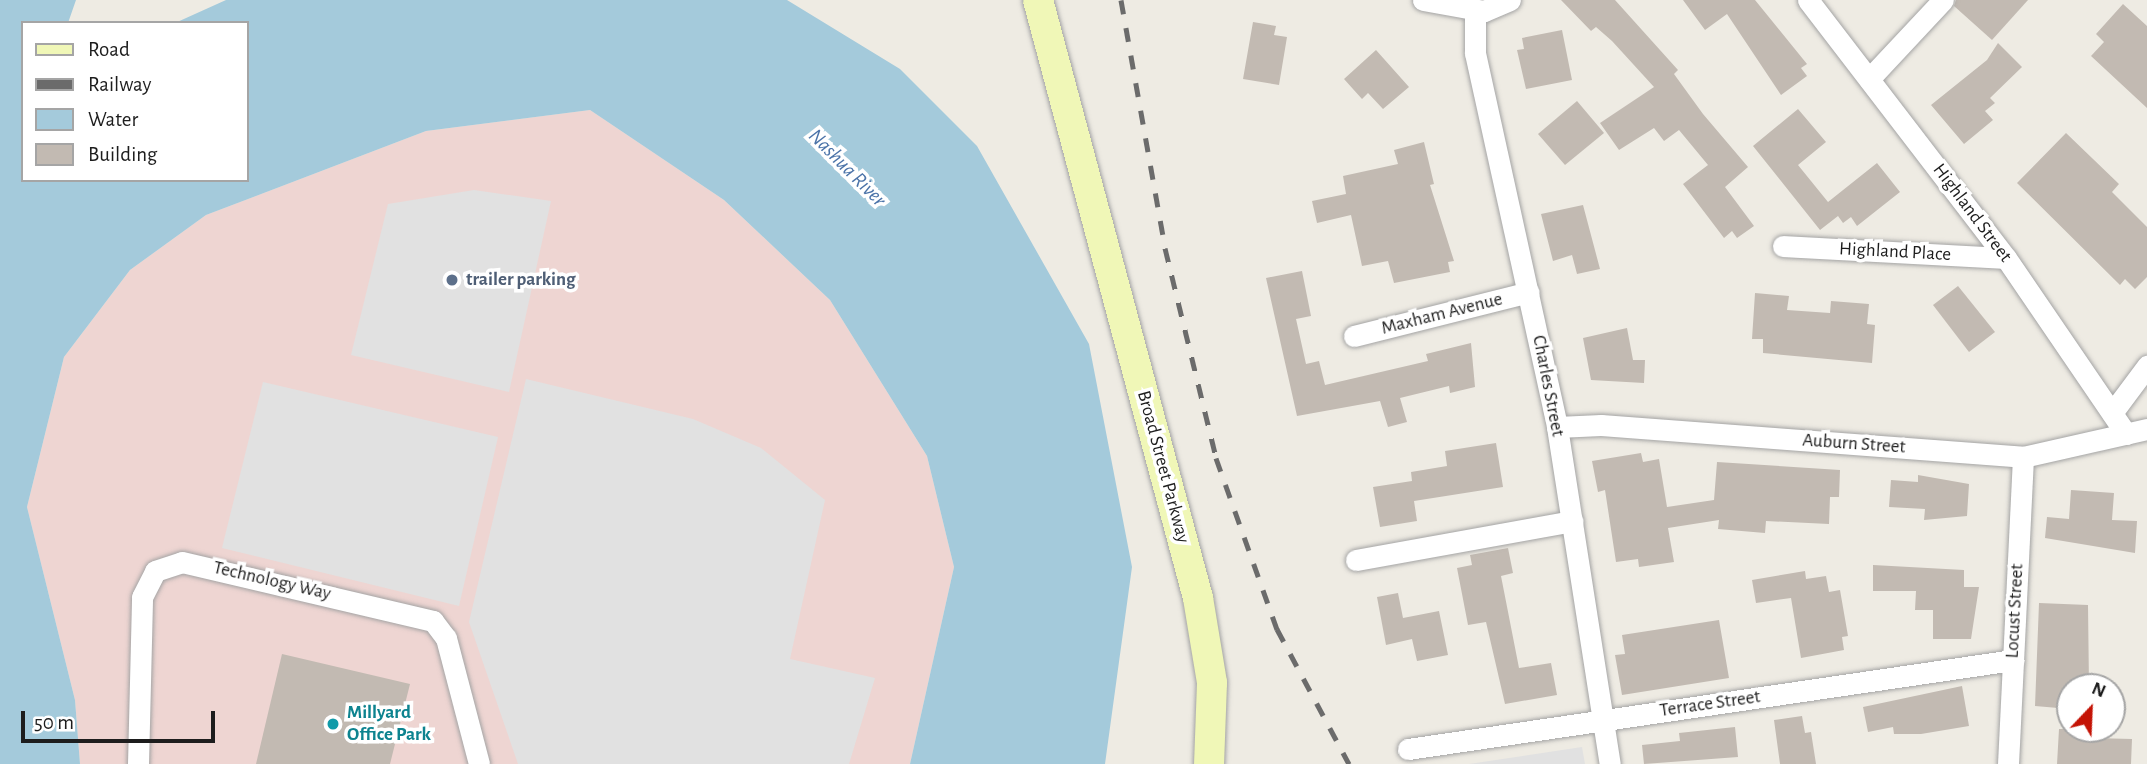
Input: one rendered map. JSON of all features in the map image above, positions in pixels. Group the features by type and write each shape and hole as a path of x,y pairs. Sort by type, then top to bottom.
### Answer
{"main road":[{"name":"Broad Street Parkway","path":"1038,0 1202,615 1212,683 1209,764"}],"street":[{"path":"1423,0 1475,11 1492,11 1510,0"},
{"name":"Highland Street","path":"1808,0 2006,258 2126,434"},
{"path":"1869,79 1943,0"},
{"name":"Charles Street","path":"1475,11 1475,53 1530,292 1557,427 1610,764"},
{"name":"Highland Place","path":"1783,246 2006,258"},
{"name":"Maxham Avenue","path":"1354,335 1530,292"},
{"path":"2112,413 2147,366"},
{"name":"Auburn Street","path":"1557,427 1601,425 2023,457 2147,429"},
{"name":"Locust Street","path":"2008,764 2023,457"},
{"path":"1356,560 1573,521"},
{"name":"Technology Way","path":"138,764 142,597 155,571 182,562 433,621 446,638 479,764"},
{"name":"Terrace Street","path":"1408,749 2013,660"}],"shaded area":[{"path":"590,110 724,200 830,300 927,456 954,567 910,764 80,764 75,700 27,507 64,357 130,270 206,215 426,131"},
{"name":"trailer parking","path":"474,190 551,201 509,392 351,355 388,204"},
{"path":"526,379 693,419 761,448 825,500 790,659 875,678 849,764 518,764 469,622"},
{"path":"263,382 498,437 459,606 222,548"},
{"path":"1582,747 1585,764 1469,764"}],"water":[{"name":"Nashua River","path":"0,0 76,0 69,21 21,21 21,182 248,182 248,21 179,21 226,0 787,0 900,69 977,146 1089,344 1132,567 1105,764 910,764 954,567 927,456 830,300 724,200 590,110 426,131 206,215 130,270 64,357 27,507 75,700 80,764 0,764"}],"building":[{"path":"1561,0 1615,0 1678,70 1674,74 1703,114 1748,167 1725,187 1754,226 1737,238 1732,231 1724,238 1683,184 1708,165 1679,130 1664,141 1654,128 1619,150 1600,123 1654,87 1612,41 1596,27 1591,31"},
{"path":"1683,0 1755,0 1807,64 1801,68 1807,76 1781,95 1727,14 1705,30"},
{"path":"1956,0 2028,0 1992,40 1954,6"},
{"path":"2123,4 2147,26 2147,108 2091,56 2104,42 2096,34"},
{"path":"1253,22 1276,26 1274,35 1287,37 1279,85 1243,79"},
{"path":"1562,30 1572,80 1526,89 1517,50 1524,49 1522,38"},
{"path":"1998,43 2022,67 1990,98 1995,103 1985,111 1993,120 1964,144 1931,105 1987,60"},
{"path":"1376,50 1409,87 1383,109 1368,93 1362,99 1344,79"},
{"path":"1577,101 1604,133 1565,165 1538,134"},
{"path":"1798,109 1826,142 1798,165 1828,202 1877,163 1900,192 1857,226 1851,217 1843,223 1838,216 1820,230 1753,146"},
{"path":"2066,133 2119,184 2112,192 2147,227 2147,277 2135,289 2125,279 2120,285 2017,183"},
{"path":"1424,142 1434,184 1430,185 1454,261 1448,262 1450,272 1394,283 1388,261 1362,266 1351,215 1317,223 1312,201 1346,194 1343,176 1398,164 1394,150"},
{"path":"1583,205 1600,269 1577,274 1572,255 1553,261 1541,214"},
{"path":"1302,271 1311,316 1296,319 1306,364 1319,361 1325,385 1428,361 1426,354 1471,343 1475,387 1450,393 1449,386 1400,398 1407,422 1388,427 1380,401 1297,416 1266,278"},
{"path":"1958,286 1995,332 1969,352 1933,305"},
{"path":"1755,293 1789,296 1787,310 1830,313 1831,301 1869,304 1867,324 1875,325 1872,363 1763,353 1763,339 1752,339"},
{"path":"1627,328 1633,360 1645,360 1644,383 1591,380 1583,338"},
{"path":"1496,443 1503,487 1414,501 1417,521 1380,527 1373,487 1412,481 1411,472 1447,466 1445,451"},
{"path":"1641,453 1643,462 1659,459 1667,507 1714,500 1717,462 1840,470 1839,497 1830,497 1829,524 1766,521 1765,533 1718,529 1719,520 1668,528 1674,562 1639,567 1638,559 1616,562 1605,490 1598,492 1592,461"},
{"path":"1918,475 1969,484 1967,516 1924,520 1925,509 1889,507 1891,480 1918,482"},
{"path":"2071,490 2114,493 2112,520 2137,521 2135,553 2045,538 2047,517 2069,519"},
{"path":"1508,548 1513,573 1501,576 1519,668 1551,663 1557,695 1505,704 1486,622 1468,625 1457,568 1472,565 1470,555"},
{"path":"1873,565 1964,570 1964,587 1979,587 1971,639 1933,639 1933,610 1915,610 1916,591 1873,591"},
{"path":"1805,571 1806,579 1826,576 1829,592 1840,590 1848,636 1842,637 1844,650 1801,658 1791,598 1756,603 1752,580"},
{"path":"1398,593 1403,618 1439,611 1448,655 1417,661 1412,639 1386,645 1377,597"},
{"path":"2039,603 2088,605 2089,673 2056,673 2056,708 2035,706"},
{"path":"1719,620 1729,678 1622,695 1615,655 1625,654 1622,635"},
{"name":"Millyard Office Park","path":"282,654 410,684 390,764 256,764"},
{"path":"1962,686 1969,726 1921,734 1894,734 1893,727 1868,732 1863,707"},
{"path":"1802,716 1805,733 1811,732 1816,764 1780,764 1774,720"},
{"path":"1735,727 1738,757 1644,764 1642,745 1680,741 1679,733"},
{"path":"2126,739 2132,739 2131,764 2057,764 2058,743 2126,743"}],"railway":[{"path":"1121,0 1165,248 1216,458 1277,629 1349,764"}],"place":[{"name":"trailer parking","path":"452,280"},
{"name":"Millyard Office Park","path":"333,724"}]}
